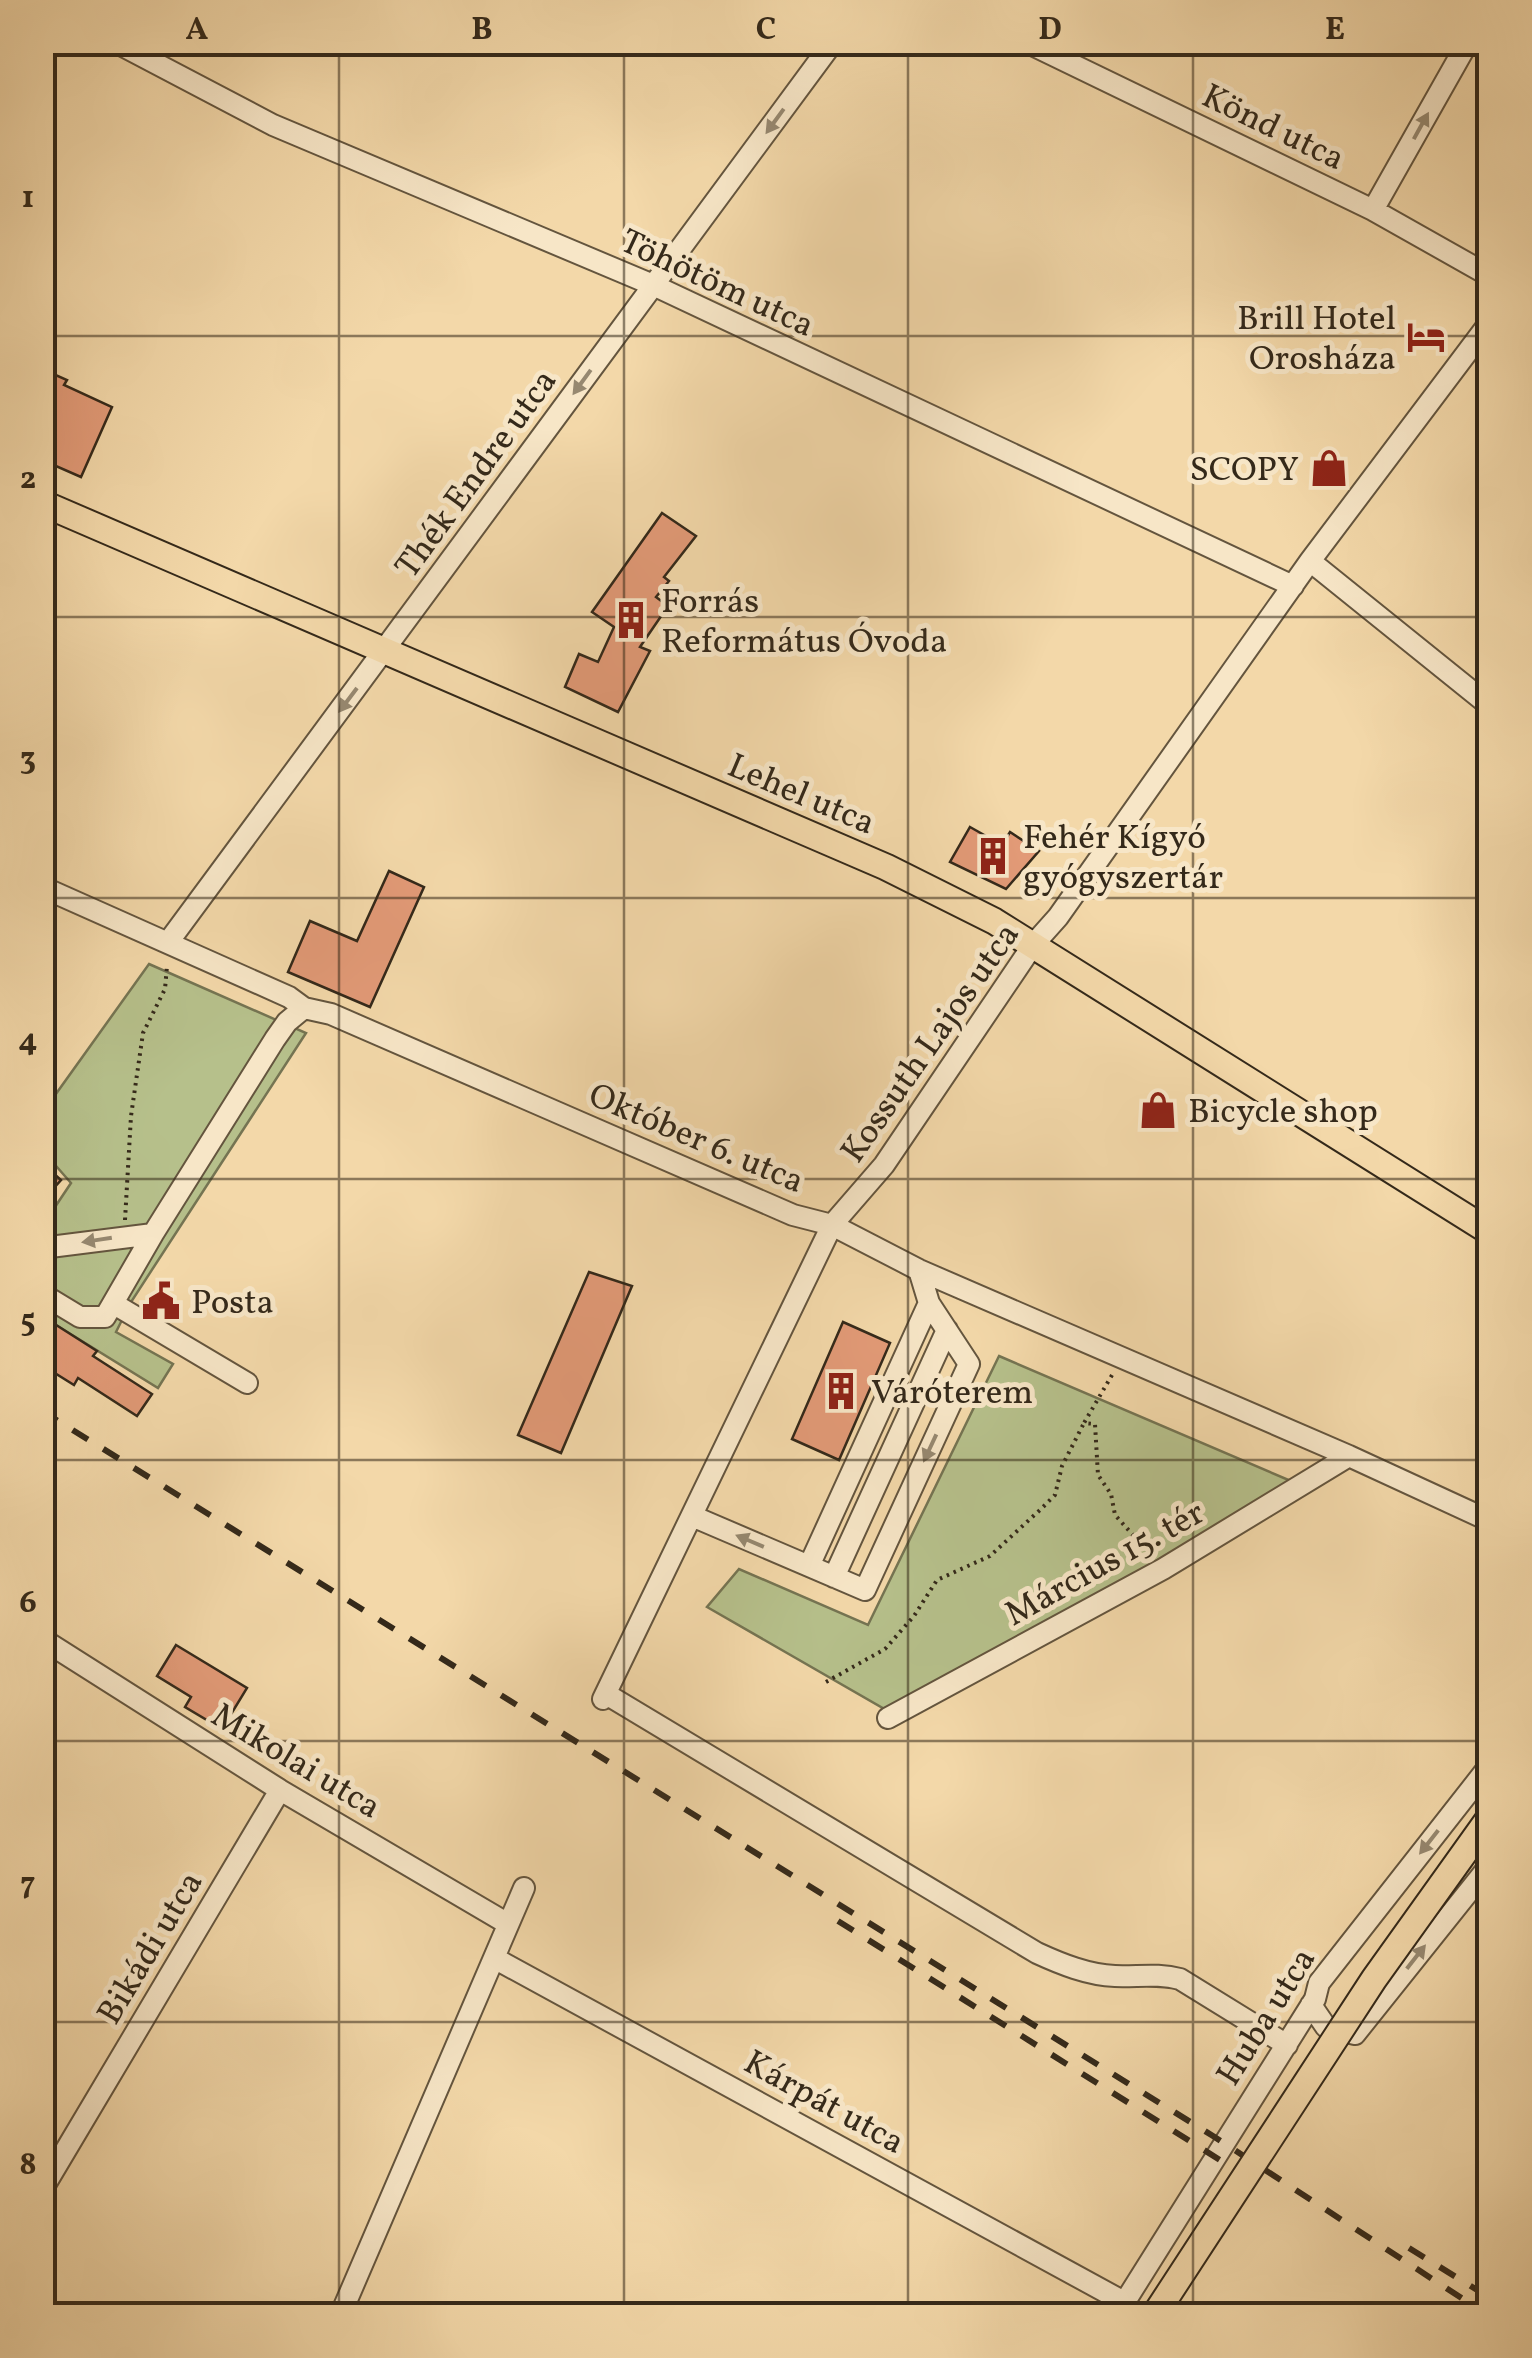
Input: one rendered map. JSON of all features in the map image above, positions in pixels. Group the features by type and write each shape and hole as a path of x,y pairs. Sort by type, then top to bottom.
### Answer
{"main road":[{"name":"Lehel utca","path":"42,503 886,866 979,912 1490,1232"},
{"path":"1154,2316 1374,1980 1490,1817"}],"street":[{"name":"Töhötöm utca","path":"115,42 272,126 653,285 1293,586"},
{"name":"Thék Endre utca","path":"169,941 833,42"},
{"name":"Könd utca","path":"1026,42 1373,210 1490,276"},
{"path":"1373,210 1468,42"},
{"name":"Kossuth Lajos utca","path":"1287,2045 1180,1978 1166,1974 1112,1976 1075,1968 1037,1953 605,1696 832,1225 884,1165 1033,945 1058,917 1310,562 1490,322"},
{"path":"1310,562 1490,706"},
{"name":"Október 6. utca","path":"42,887 169,941 304,1008 347,1021 792,1215 832,1225 919,1270 1490,1521"},
{"path":"109,1311 152,1234 281,1030 304,1008"},
{"path":"42,1248 152,1234"},
{"path":"692,1516 865,1590 968,1364 929,1303 919,1270"},
{"path":"42,1294 80,1316 109,1311 247,1383"},
{"path":"808,1566 929,1303"},
{"path":"834,1577 947,1330"},
{"name":"Március 15. tér","path":"888,1718 1162,1569 1348,1456"},
{"name":"Mikolai utca","path":"47,1647 508,1924"},
{"name":"Huba utca","path":"1120,2309 1287,2045 1313,2002 1319,1983 1490,1765"},
{"name":"Bikádi utca","path":"42,2190 280,1790"},
{"path":"1313,2002 1326,2027 1355,2034 1490,1865"},
{"path":"340,2316 524,1888"},
{"name":"Kárpát utca","path":"494,1958 1120,2309"},
{"path":"42,2310 52,2316"}],"path":[{"path":"124,1236 130,1116 140,1050 143,1033 165,989 169,941"},
{"path":"826,1682 886,1650 914,1616 936,1580 990,1556 1055,1494 1062,1466 1122,1358"},
{"path":"1084,1423 1095,1424 1098,1476 1111,1494 1115,1515 1162,1569"}],"green space":[{"path":"149,964 306,1033 131,1302 116,1332 173,1364 158,1388 43,1317 43,1225 71,1183 43,1151 43,1112"},
{"path":"999,1356 1305,1487 888,1711 707,1607 739,1569 868,1625"}],"building":[{"path":"42,369 67,380 64,385 112,407 81,477 42,460"},
{"name":"Forrás Református Óvoda","path":"662,513 696,536 664,577 669,581 656,597 668,606 640,647 650,651 618,712 565,687 579,654 598,662 614,627 592,612"},
{"name":"Fehér Kígyó gyógyszertár","path":"970,827 1002,845 1010,832 1039,851 1006,889 950,862"},
{"path":"389,871 424,887 370,1007 288,972 310,921 357,941"},
{"path":"42,1163 61,1180 42,1201"},
{"path":"589,1272 632,1286 561,1453 518,1435"},
{"path":"42,1316 97,1351 93,1356 152,1394 137,1416 78,1378 74,1385 42,1365"},
{"name":"Váróterem","path":"843,1322 890,1343 839,1460 792,1439"},
{"path":"176,1645 247,1688 222,1729 185,1707 191,1697 157,1676"}],"railway":[{"path":"42,1411 1213,2136 1489,2316"},
{"path":"838,1921 1236,2170"},
{"path":"1409,2248 1490,2298"}],"place":[{"name":"Brill Hotel Orosháza","path":"1426,337"},
{"name":"SCOPY","path":"1329,468"},
{"name":"Forrás Református Óvoda","path":"631,620"},
{"name":"Fehér Kígyó gyógyszertár","path":"993,856"},
{"name":"Bicycle shop","path":"1158,1110"},
{"name":"Posta","path":"161,1301"},
{"name":"Váróterem","path":"841,1391"}]}
